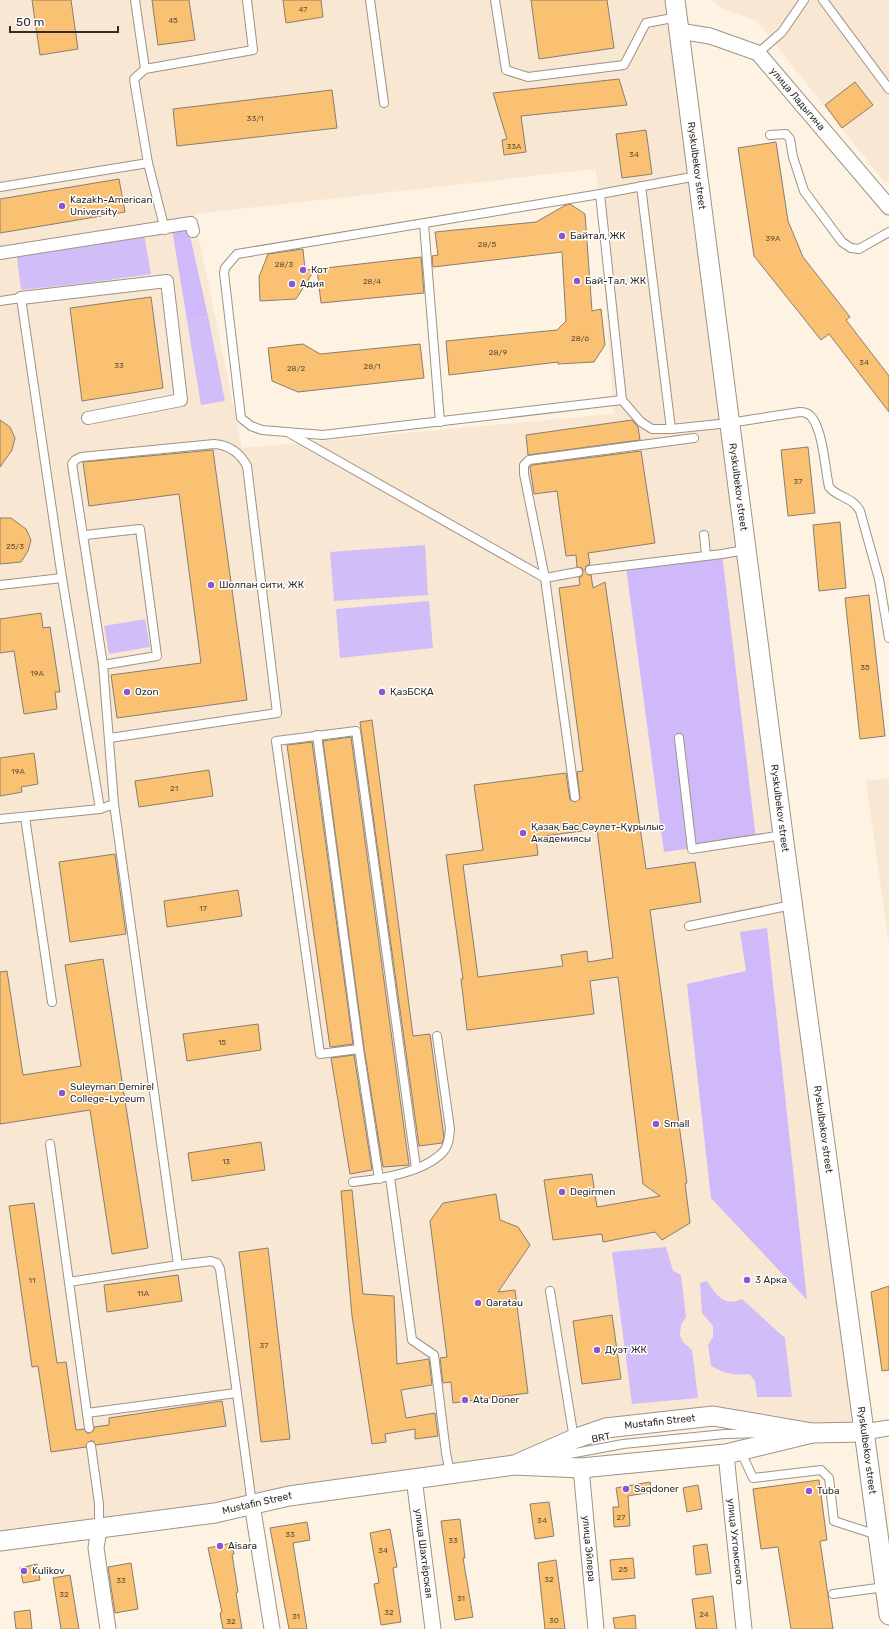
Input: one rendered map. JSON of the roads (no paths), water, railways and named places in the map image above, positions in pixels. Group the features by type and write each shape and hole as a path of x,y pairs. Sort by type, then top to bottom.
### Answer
{"street":[{"path":"677,16 710,36 758,53"},
{"name":"Ryskulbekov street","path":"677,16 792,906 878,1535 887,1587 889,1615"},
{"name":"улица Ладыгина","path":"758,53 889,207"},
{"path":"0,253 165,229 191,223 193,231"},
{"path":"21,298 167,281 181,400 88,418"},
{"name":"Mustafin Street","path":"514,1465 574,1439 606,1428 713,1416 812,1433 864,1432"},
{"path":"864,1432 889,1428"},
{"name":"Mustafin Street","path":"0,1541 214,1513 289,1496 514,1465 581,1468 734,1453 812,1433"},
{"name":"улица Ухтомского","path":"734,1453 744,1629"},
{"name":"улица Эйлера","path":"581,1468 596,1629"},
{"name":"улица Шахтёрская","path":"414,1478 433,1629"},
{"path":"252,1504 272,1629"},
{"path":"99,1529 96,1548 108,1629"}],"lane":[{"path":"135,0 145,69"},
{"path":"165,229 148,163 134,79 145,69 253,50 247,0"},
{"path":"370,0 384,103"},
{"path":"495,0 506,70 528,77 624,65 646,23 677,16"},
{"path":"758,53 782,32 804,0"},
{"path":"823,0 889,89"},
{"path":"770,135 786,134 790,139 793,157 804,191 842,242 851,248 858,249 889,232"},
{"path":"0,187 148,163"},
{"path":"622,400 323,435 262,430 251,426 241,418 226,303 225,268 237,254 424,224 697,176"},
{"path":"641,186 671,429"},
{"path":"600,194 622,400 641,422 652,429 671,429 729,423 800,412 806,412 813,418 818,433 829,487 832,491 856,503 860,510 879,579 889,638"},
{"path":"424,224 440,422"},
{"path":"0,301 21,298 62,578 100,809"},
{"path":"285,431 545,578 578,572"},
{"path":"575,797 545,578 524,474 524,465 529,460 694,438"},
{"path":"110,738 277,713 247,466 244,460 231,448 214,444 77,459 72,466 85,536 103,665 110,738 114,804 178,1265"},
{"path":"85,536 140,529 157,656 103,665"},
{"path":"704,535 706,555"},
{"path":"590,570 745,550"},
{"path":"0,585 62,578"},
{"path":"359,1049 320,1054 276,740 356,731 416,1168"},
{"path":"317,735 378,1179"},
{"path":"679,738 692,849 783,835"},
{"path":"0,819 100,809 114,804"},
{"path":"25,817 52,1002"},
{"path":"689,926 792,906"},
{"path":"353,1182 390,1177 416,1168 444,1152 449,1142 450,1129 437,1036"},
{"path":"50,1144 89,1428"},
{"path":"390,1177 412,1340 434,1355 446,1453 450,1473"},
{"path":"69,1282 178,1265 211,1261 217,1263 220,1269 252,1504"},
{"path":"550,1291 574,1439"},
{"path":"86,1413 236,1393"},
{"name":"BRT","path":"514,1465 623,1444 725,1434 812,1433"},
{"path":"91,1446 99,1504 99,1529"},
{"path":"734,1453 753,1478 821,1470 829,1478 834,1521 878,1535"},
{"path":"833,1594 887,1587"}],"place":[{"name":"Kazakh-American University","path":"62,206"},
{"name":"Байтал, ЖК","path":"562,236"},
{"name":"Кот","path":"303,270"},
{"name":"Бай-Тал, ЖК","path":"577,281"},
{"name":"Адия","path":"292,284"},
{"name":"Шолпан сити, ЖК","path":"211,585"},
{"name":"Ozon","path":"127,692"},
{"name":"ҚазБСҚА","path":"382,692"},
{"name":"Қазақ Бас Сәулет-Құрылыс Академиясы","path":"523,833"},
{"name":"Suleyman Demirel College-Lyceum","path":"62,1093"},
{"name":"Small","path":"656,1124"},
{"name":"Degirmen","path":"562,1192"},
{"name":"3 Арка","path":"747,1280"},
{"name":"Qaratau","path":"478,1303"},
{"name":"Дуэт ЖК","path":"597,1350"},
{"name":"Ata Doner","path":"465,1400"},
{"name":"Saqdoner","path":"626,1489"},
{"name":"Tuba","path":"809,1491"},
{"name":"Aisara","path":"220,1546"},
{"name":"Kulikov","path":"24,1571"}]}
